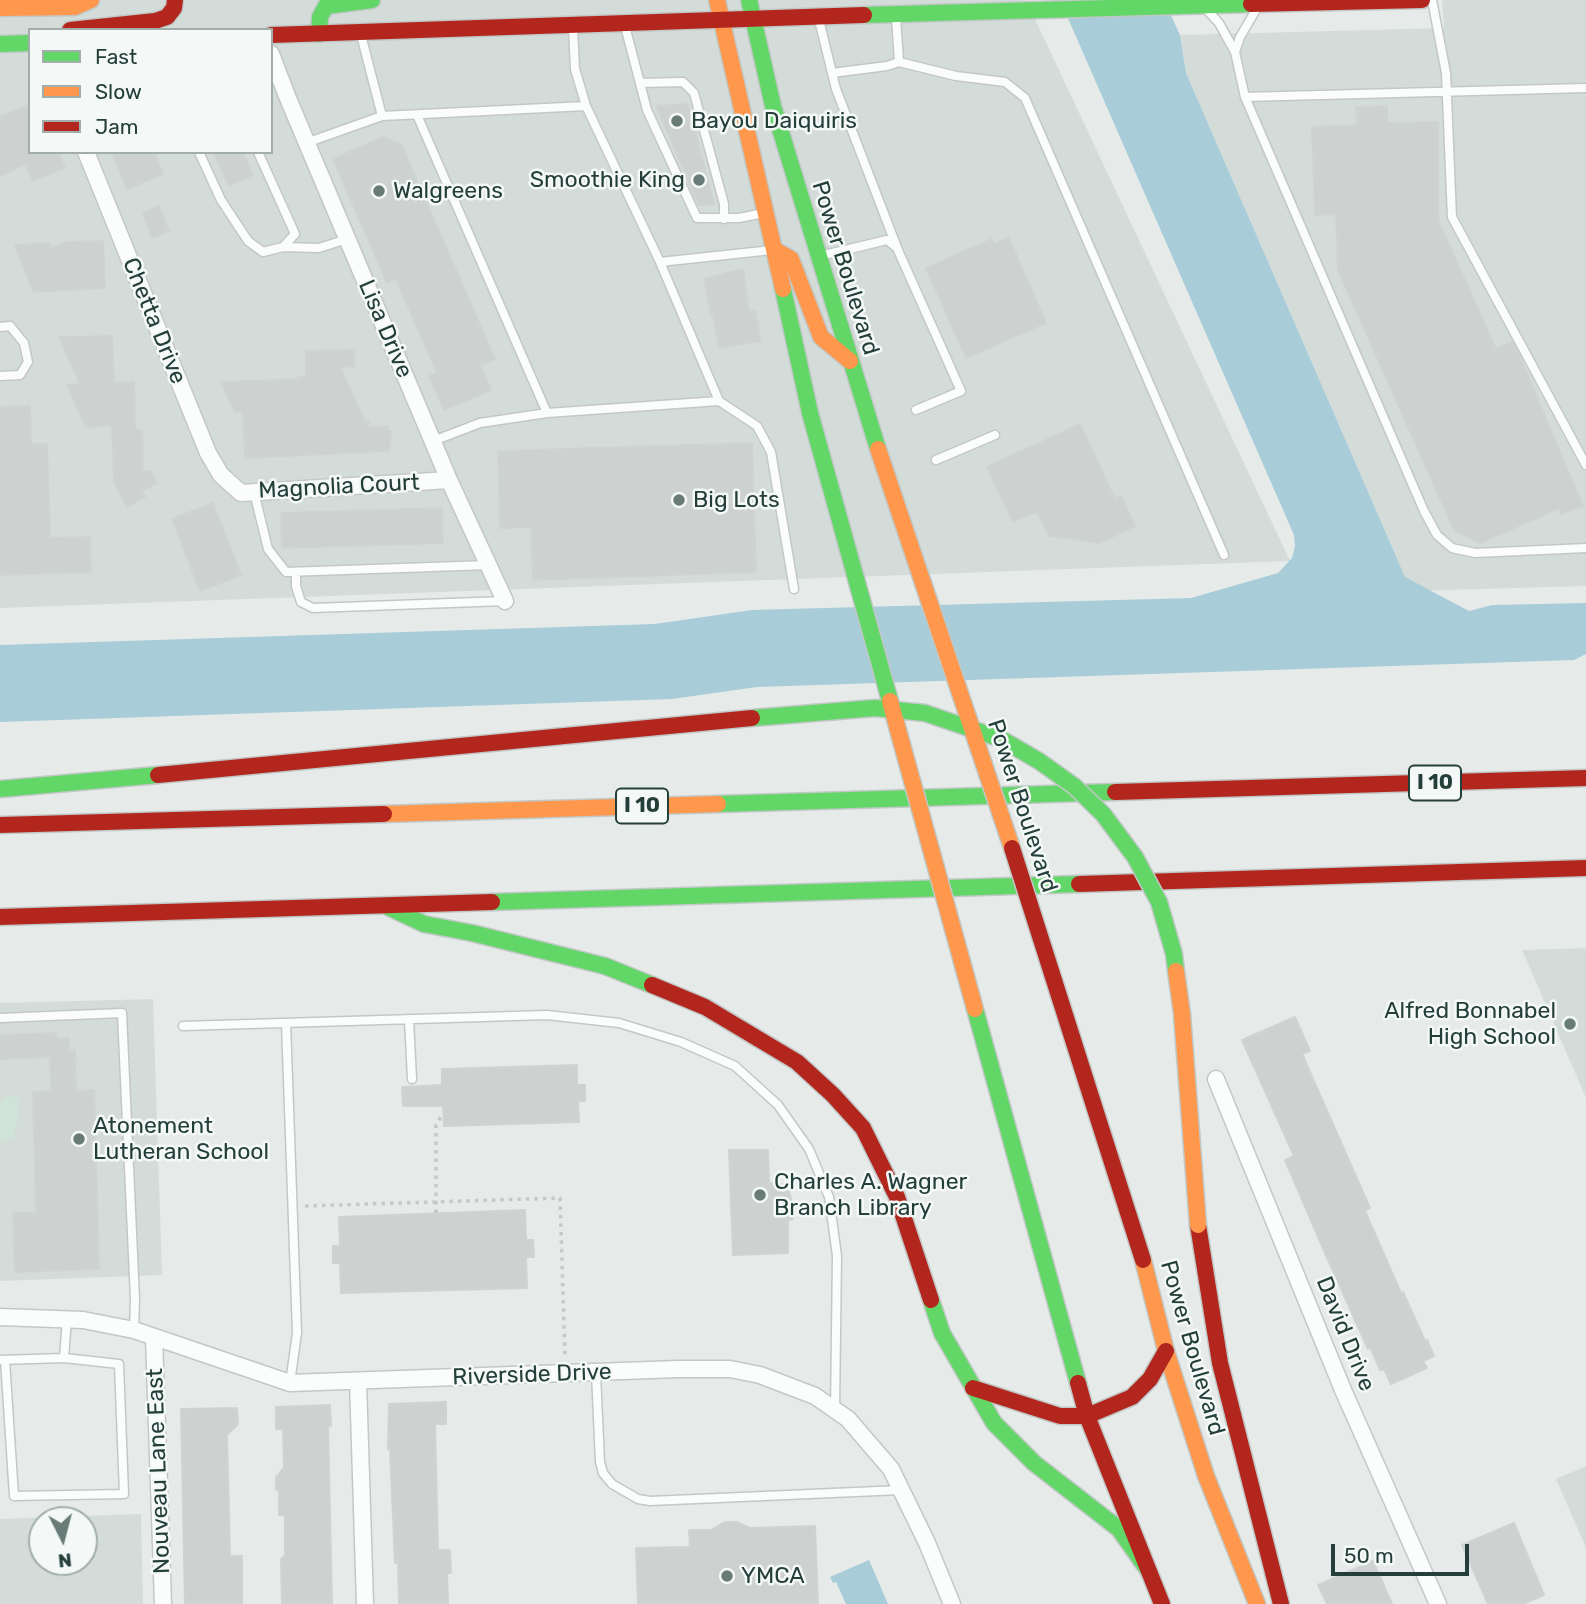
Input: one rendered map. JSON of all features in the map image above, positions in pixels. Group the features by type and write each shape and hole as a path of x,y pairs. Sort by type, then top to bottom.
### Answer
{"main road":[{"path":"0,8 75,6 91,0"},
{"path":"88,28 155,21 167,17 174,8 175,0"},
{"path":"319,34 320,17 326,6 372,0"},
{"path":"717,0 767,212 810,413 1046,1268 1087,1416 1161,1604"},
{"path":"749,0 752,19"},
{"path":"273,35 1266,2 1422,0"},
{"name":"Power Boulevard","path":"752,19 773,106 878,449 1040,933 1143,1260 1166,1350 1206,1476 1257,1604"},
{"path":"0,44 28,43"},
{"path":"775,250 791,259 821,337 850,361"},
{"path":"0,789 845,709 925,713 1001,739 1039,761 1074,786 1103,814 1135,857 1159,902 1174,954 1182,1014 1198,1225 1220,1363 1281,1604"},
{"name":"I 10","path":"0,825 1586,778"},
{"path":"0,917 1586,868"},
{"path":"382,905 424,924 605,966 705,1007 797,1062 833,1095 863,1128 897,1197 942,1333 994,1423 1034,1463 1119,1529 1148,1570"},
{"path":"973,1388 1060,1416 1087,1416 1132,1396 1150,1379 1166,1350"}],"street":[{"name":"Lisa Drive","path":"273,59 449,480 505,601"},
{"name":"Chetta Drive","path":"87,154 208,453 221,475 232,484"},
{"name":"Magnolia Court","path":"232,484 241,493 449,480"},
{"name":"David Drive","path":"1216,1079 1343,1390 1438,1604"},
{"name":"Riverside Drive","path":"0,1317 67,1319 134,1330 290,1383 730,1369 760,1375 815,1396 848,1419 891,1469 927,1543 952,1604"},
{"name":"Nouveau Lane East","path":"154,1337 163,1604"},
{"path":"358,1381 365,1604"}],"lane":[{"path":"1432,0 1446,73 1452,217 1586,465"},
{"path":"1235,51 1240,37 1266,2"},
{"path":"1195,6 1219,23 1235,51 1245,97 1424,511 1437,535 1452,548 1475,552 1586,548"},
{"path":"896,14 899,62"},
{"path":"818,17 836,89 897,248 961,391 916,410"},
{"path":"624,23 647,110 697,218 739,218 767,212"},
{"path":"573,25 575,69 586,106 660,262 719,401 757,426 771,452 794,589"},
{"path":"360,32 382,116"},
{"path":"832,73 899,62 956,76 1005,82 1025,98 1224,555"},
{"path":"640,83 683,82 694,93 724,204 724,219"},
{"path":"1245,97 1586,88"},
{"path":"306,143 382,116 586,106"},
{"path":"417,115 547,412"},
{"path":"200,154 221,200 248,241 263,251 283,247 319,248 347,239"},
{"path":"259,154 295,234 283,247"},
{"path":"818,257 887,240 897,248"},
{"path":"660,262 775,250"},
{"path":"0,327 10,327 24,343 28,362 20,375 0,376"},
{"path":"433,441 480,423 547,412 719,401"},
{"path":"936,460 995,435"},
{"path":"254,492 268,549 286,572 489,565"},
{"path":"296,573 296,586 301,602 313,608 505,601"},
{"path":"0,1018 122,1013 135,1299 134,1330"},
{"path":"183,1026 547,1015 619,1023 681,1042 735,1066 778,1105 810,1149 829,1197 837,1256 835,1410"},
{"path":"409,1019 412,1079"},
{"path":"286,1023 297,1334 290,1383"},
{"path":"64,1358 67,1319"},
{"path":"64,1358 119,1364 124,1494 14,1496 3,1360 64,1358"},
{"path":"596,1373 600,1462 603,1473 611,1484 638,1499 650,1501 901,1490"}],"path":[{"path":"436,1213 436,1125 443,1113"},
{"path":"293,1206 560,1198 565,1357"}],"shaded area":[{"path":"0,0 1026,0 1290,561 0,608"},
{"path":"1442,0 1586,0 1586,586 1411,591 1186,73 1180,35 1444,28"},
{"name":"Alfred Bonnabel High School","path":"1586,948 1586,1098 1522,950"},
{"name":"Atonement Lutheran School","path":"153,999 162,1275 0,1281 0,1003"},
{"path":"1586,1466 1586,1548 1556,1479"},
{"path":"141,1514 143,1604 0,1604 0,1519 28,1518 28,1576 98,1576 98,1516"}],"green space":[{"path":"6,1097 16,1097 19,1101 19,1121 12,1138 0,1142 0,1106"}],"water":[{"path":"1060,0 1164,0 1180,35 1186,73 1405,577 1469,611 1492,605 1586,603 1586,654 1574,660 757,687 672,699 0,722 0,645 655,624 752,610 1191,598 1278,573 1292,558 1294,535"},
{"path":"869,1560 888,1604 846,1604 836,1582 833,1583 830,1577"}],"building":[{"path":"688,104 714,204 699,205 656,106"},
{"path":"28,105 28,154 59,154 65,168 33,181 26,164 0,176 0,117"},
{"path":"1387,106 1387,123 1438,122 1438,220 1496,349 1512,342 1517,350 1583,506 1561,514 1559,508 1481,543 1454,530 1338,270 1336,214 1315,215 1312,127 1357,125 1356,107"},
{"path":"383,137 401,144 495,359 480,365 491,390 444,410 429,376 437,373 396,279 387,283 333,159"},
{"path":"112,154 155,154 163,174 127,189"},
{"path":"214,154 244,154 253,175 229,186"},
{"path":"159,206 169,231 152,238 143,213"},
{"path":"1009,238 1046,323 966,358 926,268 992,239 995,244"},
{"path":"103,241 105,288 33,292 15,245 49,243 51,249 67,242"},
{"path":"743,269 749,312 755,311 761,341 719,348 704,279"},
{"path":"112,336 114,383 134,382 135,429 142,431 143,471 151,471 157,483 142,491 145,497 127,507 114,481 112,426 86,427 67,385 80,384 59,337"},
{"path":"354,350 354,366 340,367 365,422 369,422 369,427 388,426 388,431 391,431 389,451 245,458 243,412 235,412 221,382 299,379 298,377 306,377 306,351"},
{"path":"30,406 31,444 47,444 50,538 90,537 91,572 0,575 0,407"},
{"path":"1080,424 1115,499 1121,496 1135,526 1099,543 1049,536 1037,511 1013,522 987,467"},
{"path":"752,443 756,572 533,580 531,527 500,528 498,451"},
{"path":"213,503 241,575 200,591 172,519"},
{"path":"442,508 443,543 282,548 281,513"},
{"path":"1295,1017 1310,1051 1302,1054 1370,1208 1365,1211 1401,1293 1403,1292 1434,1356 1423,1361 1427,1368 1391,1384 1384,1369 1380,1370 1370,1347 1368,1349 1325,1253 1285,1160 1294,1156 1242,1040"},
{"path":"56,1033 56,1039 69,1038 69,1050 75,1050 76,1091 94,1090 99,1269 15,1272 13,1213 36,1213 33,1092 51,1091 50,1057 0,1059 0,1035"},
{"path":"577,1065 577,1085 585,1085 585,1101 578,1101 579,1122 444,1126 443,1106 403,1106 402,1087 442,1085 442,1069"},
{"name":"Charles A. Wagner Branch Library","path":"729,1150 768,1150 769,1183 787,1185 793,1205 793,1219 788,1220 788,1253 733,1255"},
{"path":"525,1210 526,1240 533,1240 534,1257 526,1257 527,1288 341,1293 340,1263 333,1263 333,1246 340,1246 339,1217"},
{"path":"446,1402 446,1424 435,1424 438,1550 450,1550 451,1573 447,1573 448,1604 399,1604 388,1449 389,1404"},
{"path":"330,1405 331,1426 328,1427 332,1604 282,1604 281,1559 285,1555 285,1515 279,1515 276,1477 284,1468 283,1429 276,1429 276,1407"},
{"path":"237,1408 238,1424 227,1435 230,1556 242,1556 242,1604 185,1604 181,1409"},
{"name":"YMCA","path":"725,1522 737,1522 750,1528 815,1526 818,1604 638,1604 636,1548 690,1547 689,1530 711,1530"},
{"path":"1514,1523 1544,1595 1523,1604 1488,1604 1462,1545"},
{"path":"1373,1561 1392,1604 1327,1604 1318,1585"}],"traffic: fast":[{"path":"319,34 320,17 326,6 372,0"},
{"path":"749,0 773,106 878,449"},
{"path":"864,15 1251,4"},
{"path":"0,44 28,43"},
{"path":"783,289 810,413"},
{"path":"810,413 890,701"},
{"path":"752,718 875,708 925,713 1001,739 1039,761 1074,786 1103,814 1135,857 1159,902 1174,954 1176,971"},
{"path":"0,789 158,775"},
{"path":"718,804 1115,792"},
{"path":"492,902 1079,884"},
{"path":"388,907 424,924 605,966 652,985"},
{"path":"975,1009 1078,1383"},
{"path":"931,1300 942,1333 994,1423 1034,1463 1119,1529 1148,1570"}],"traffic: slow":[{"path":"0,8 75,7 91,0"},
{"path":"717,0 783,289"},
{"path":"775,250 791,259 821,337 850,361"},
{"path":"878,449 1012,848"},
{"path":"890,701 975,1009"},
{"path":"384,814 718,804"},
{"path":"1176,971 1182,1014 1198,1225"},
{"path":"1143,1260 1166,1351 1206,1476 1257,1604"}],"traffic: jam":[{"path":"89,28 155,21 167,17 174,8 175,0"},
{"path":"1251,4 1422,0"},
{"path":"273,35 864,15"},
{"path":"158,775 752,718"},
{"path":"1115,792 1586,778"},
{"path":"0,825 384,814"},
{"path":"1012,848 1143,1260"},
{"path":"1079,884 1586,868"},
{"path":"0,917 492,902"},
{"path":"652,985 705,1007 797,1062 833,1095 863,1128 897,1197 931,1300"},
{"path":"1198,1225 1220,1363 1281,1604"},
{"path":"973,1388 1060,1416 1087,1416 1132,1397 1150,1379 1166,1351"},
{"path":"1078,1383 1087,1416 1162,1604"}],"place":[{"name":"Bayou Daiquiris","path":"677,121"},
{"name":"Smoothie King","path":"699,180"},
{"name":"Walgreens","path":"379,191"},
{"name":"Big Lots","path":"679,500"},
{"name":"Alfred Bonnabel High School","path":"1570,1024"},
{"name":"Atonement Lutheran School","path":"79,1139"},
{"name":"Charles A. Wagner Branch Library","path":"760,1195"},
{"name":"YMCA","path":"727,1576"}]}
